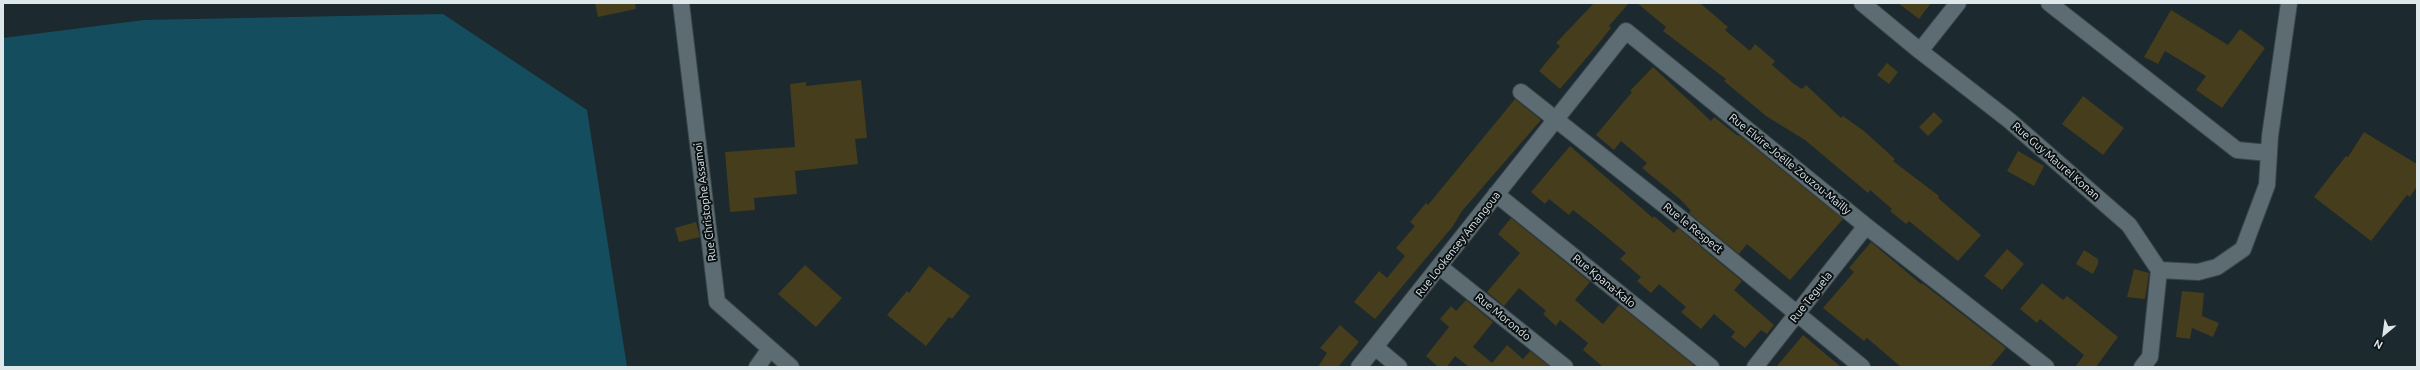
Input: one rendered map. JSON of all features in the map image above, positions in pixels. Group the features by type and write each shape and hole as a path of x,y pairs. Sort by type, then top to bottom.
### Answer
{"street":[{"name":"Rue Christophe Assamoi","path":"681,3 717,302 791,367"},
{"name":"Rue Guy Maurel Konan","path":"1862,3 1920,51 2010,121 2129,225 2159,270"},
{"path":"1920,51 1958,3"},
{"path":"2049,3 2237,150 2269,153"},
{"path":"2142,367 2150,357 2159,270 2204,270 2217,267 2243,249 2267,185 2269,153 2289,3"},
{"name":"Rue Elvire-Joëlle Zouzou-Mailly","path":"1555,121 1626,31 1866,226 2046,367"},
{"name":"Rue le Respect","path":"1521,92 1555,121 1678,216 1862,367"},
{"name":"Rue Lookensey Amangoua","path":"1360,367 1555,121"},
{"name":"Rue Kpana-Kalo","path":"1496,194 1711,367"},
{"name":"Rue Teguela","path":"1755,367 1866,226"},
{"name":"Rue Morondo","path":"1440,267 1565,367"},
{"path":"1375,347 1399,367"},
{"path":"757,367 770,350"}],"shaded area":[{"path":"443,14 587,110 627,367 3,367 3,38 144,20"}],"building":[{"path":"595,3 635,3 636,9 598,17"},
{"path":"1594,3 1629,3 1609,26 1611,28 1560,89 1539,71 1560,46 1556,43"},
{"path":"1637,3 1700,3 1728,27 1725,30 1750,51 1755,44 1775,61 1772,65 1794,84 1802,89 1806,85 1841,118 1843,116 1864,131 1895,159 1893,161 1939,196 1938,198 1981,235 1958,261 1909,221 1906,224 1890,211 1892,209 1870,190 1868,193 1805,140 1766,116 1724,81 1726,79 1663,31 1666,27"},
{"path":"1898,3 1931,3 1919,19"},
{"path":"2171,10 2228,45 2240,29 2265,48 2222,108 2196,90 2206,76 2165,51 2158,64 2144,57"},
{"path":"1887,63 1898,72 1889,84 1877,75"},
{"path":"1653,67 1711,121 1714,117 1738,136 1739,135 1843,219 1790,280 1747,244 1739,254 1689,213 1691,211 1680,199 1642,168 1647,163 1621,141 1614,150 1596,135 1632,92 1630,91"},
{"path":"861,80 867,138 855,139 858,164 795,171 797,194 754,198 755,210 730,212 725,152 795,147 790,84 806,82 806,86"},
{"path":"2083,96 2124,128 2103,155 2062,124"},
{"path":"1515,99 1541,120 1462,211 1453,226 1375,319 1354,302 1379,271 1387,278 1405,256 1396,248 1415,226 1410,222 1426,203 1428,205"},
{"path":"1934,112 1943,121 1928,136 1919,127"},
{"path":"2364,132 2417,164 2417,186 2410,197 2407,195 2371,241 2314,197 2346,156 2348,157"},
{"path":"1570,146 1653,218 1654,216 1674,233 1678,228 1742,281 1734,290 1774,325 1767,334 1761,330 1745,348 1731,337 1735,332 1714,314 1701,329 1681,312 1686,307 1659,284 1651,293 1637,281 1641,277 1620,259 1626,253 1596,228 1573,210 1569,215 1549,199 1545,204 1531,192"},
{"path":"2018,151 2044,166 2034,186 2007,171"},
{"path":"1511,218 1590,282 1575,300 1603,324 1619,305 1696,367 1603,367 1583,350 1588,343 1560,320 1556,326 1543,314 1546,311 1519,288 1504,306 1487,292 1520,253 1498,234"},
{"path":"696,222 700,237 679,242 675,228"},
{"path":"1871,242 1921,284 1922,283 2006,348 1990,367 1901,367 1867,338 1864,341 1823,308 1854,272 1849,268"},
{"path":"2007,249 2024,264 2002,290 1984,276"},
{"path":"2084,250 2098,259 2098,264 2093,274 2076,264"},
{"path":"805,265 842,298 816,327 778,294"},
{"path":"929,266 970,296 952,319 949,317 926,346 887,315 907,291 909,293"},
{"path":"2134,269 2149,273 2145,299 2127,297"},
{"path":"2042,283 2063,300 2067,296 2118,337 2096,367 2075,367 2084,355 2040,319 2037,323 2020,309"},
{"path":"2182,291 2204,293 2202,316 2219,323 2213,337 2192,328 2190,339 2176,337"},
{"path":"1466,300 1493,322 1473,347 1492,363 1507,345 1523,359 1530,351 1550,367 1469,367 1455,356 1447,367 1438,367 1426,356 1449,327 1440,319 1451,306 1456,311"},
{"path":"1340,325 1359,342 1338,367 1318,367 1327,353 1320,348"},
{"path":"1803,335 1841,367 1776,367"}]}
